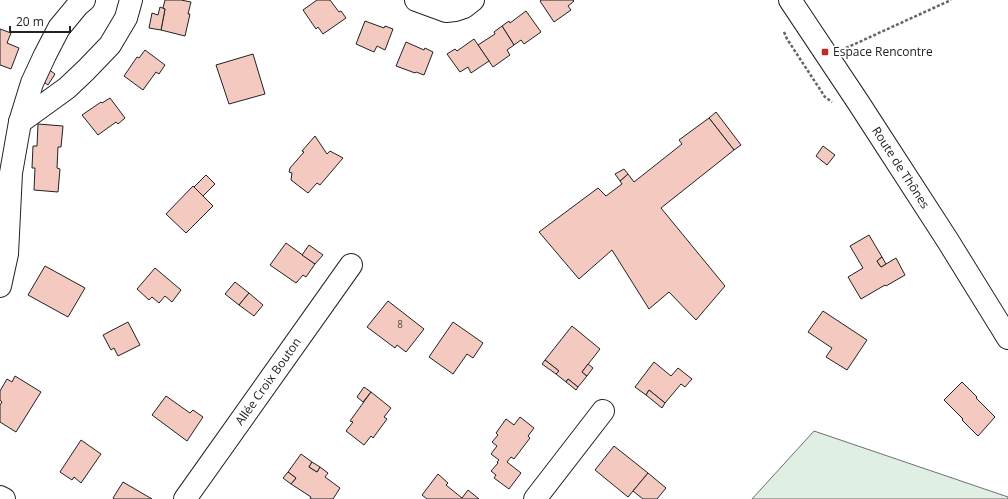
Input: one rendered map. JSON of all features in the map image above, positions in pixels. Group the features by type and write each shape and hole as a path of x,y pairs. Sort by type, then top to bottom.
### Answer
{"street":[{"path":"0,286 7,254 4,215 20,122 32,83 59,28 84,0"},
{"path":"20,122 67,88 110,45 126,18 131,0"},
{"path":"416,0 446,11 464,7 473,0"},
{"name":"Route de Thônes","path":"790,0 948,241 1008,338"},
{"name":"Allée Croix Bouton","path":"185,499 351,265"},
{"path":"535,499 603,411"},
{"path":"0,497 4,499"}],"path":[{"path":"828,56 951,0"}],"green space":[{"path":"814,431 1008,497 1008,499 752,499"}],"building":[{"path":"165,0 181,0 191,2 185,36 161,30"},
{"path":"317,0 330,0 339,12 341,11 346,18 323,34 318,27 316,29 303,10"},
{"path":"540,1 574,1 568,6 571,10 554,22"},
{"path":"160,7 165,9 161,30 149,28 152,13 158,15"},
{"path":"526,11 541,32 524,44 521,40 514,45 502,26 509,21 510,23"},
{"path":"365,21 384,28 385,26 393,29 385,50 377,46 374,52 356,44"},
{"path":"502,26 514,45 507,50 510,55 493,67 478,45 495,34 494,32"},
{"path":"0,29 11,33 7,43 19,48 11,69 0,65"},
{"path":"474,39 489,61 471,73 468,67 460,72 447,54 455,49 457,51"},
{"path":"406,42 424,50 425,48 433,52 424,75 396,66"},
{"path":"145,50 165,65 159,74 156,72 143,90 124,76 137,57 139,58"},
{"path":"253,54 265,94 229,104 216,65"},
{"path":"48,69 55,74 48,85 41,80"},
{"path":"110,98 125,118 118,124 116,122 98,135 82,115 101,102 102,103"},
{"path":"716,112 741,145 734,150 709,118"},
{"path":"709,118 734,150 661,208 725,286 696,320 669,292 649,309 612,250 579,279 539,232 598,188 606,196 622,184 620,181 628,174 634,182 682,144 679,140"},
{"path":"38,124 63,126 61,147 58,147 57,168 60,169 58,192 34,190 35,168 32,168 33,146 37,146"},
{"path":"315,136 327,154 330,151 343,158 320,185 317,183 308,193 291,180 292,173 289,172 290,168 304,152 302,151"},
{"path":"823,146 835,155 827,165 816,156"},
{"path":"624,169 628,174 620,181 615,174"},
{"path":"206,175 215,184 203,196 194,187"},
{"path":"193,186 213,206 186,233 166,214"},
{"path":"869,235 882,257 877,261 881,267 896,258 905,275 861,299 848,277 863,268 850,246"},
{"path":"286,243 315,264 306,277 303,275 296,283 270,265"},
{"path":"309,245 323,255 315,264 302,255"},
{"path":"882,257 886,264 881,267 877,261"},
{"path":"45,266 85,288 68,317 28,295"},
{"path":"155,268 181,290 172,302 165,296 159,303 152,297 149,300 137,289"},
{"path":"235,282 249,293 239,305 225,294"},
{"path":"249,293 263,305 254,316 239,305"},
{"path":"388,301 424,329 406,352 397,345 395,348 367,327"},
{"path":"823,311 867,340 847,370 826,357 832,348 808,332"},
{"path":"128,322 140,345 118,356 114,348 111,350 103,335"},
{"path":"453,322 483,343 473,358 467,354 453,374 429,357"},
{"path":"572,326 600,349 582,372 587,376 578,387 568,379 566,382 556,374 559,371 545,360"},
{"path":"545,360 559,371 556,374 542,364"},
{"path":"654,362 671,376 678,368 692,379 685,387 681,384 665,403 649,390 646,395 635,387"},
{"path":"588,364 593,368 587,376 582,372"},
{"path":"15,376 41,392 16,432 0,422 0,405 2,402 0,400 0,391 7,379 12,382"},
{"path":"568,379 578,387 576,390 566,382"},
{"path":"962,382 995,417 978,436 944,400"},
{"path":"364,387 371,392 363,402 357,397"},
{"path":"649,390 665,403 662,408 646,395"},
{"path":"371,392 391,408 384,417 387,419 373,438 371,436 364,445 346,431 353,422 350,421"},
{"path":"166,396 190,413 193,410 203,417 187,441 152,415"},
{"path":"520,417 534,428 528,436 530,438 514,459 511,457 507,462 521,473 509,489 494,478 496,475 491,471 499,460 491,454 497,446 492,442 498,435 496,433 506,419 514,425"},
{"path":"81,440 101,454 81,483 74,477 72,480 60,472"},
{"path":"614,446 648,473 628,497 595,470"},
{"path":"301,454 312,462 309,467 317,472 320,467 328,473 325,477 340,488 333,499 310,499 311,497 291,484 296,478 288,472"},
{"path":"312,462 320,467 317,472 309,467"},
{"path":"288,472 296,478 291,484 283,478"},
{"path":"648,473 666,488 657,499 643,499 633,491"},
{"path":"438,474 448,483 446,485 462,498 468,490 479,499 427,499 422,495"},
{"path":"123,482 152,499 114,499 113,498"}],"place":[{"name":"Espace Rencontre","path":"825,52"}]}
